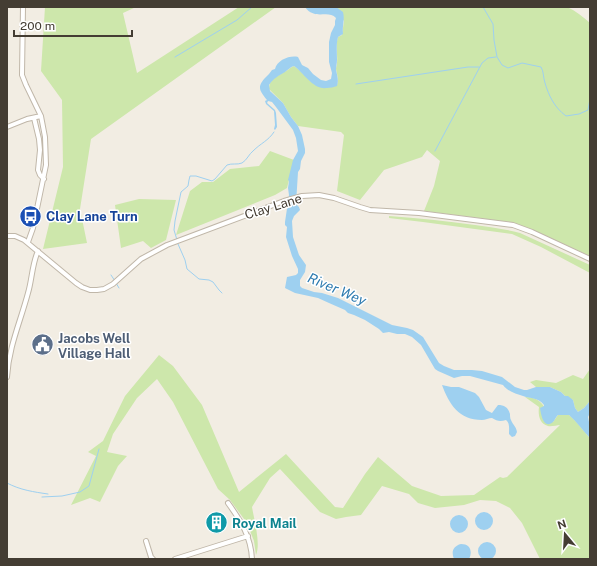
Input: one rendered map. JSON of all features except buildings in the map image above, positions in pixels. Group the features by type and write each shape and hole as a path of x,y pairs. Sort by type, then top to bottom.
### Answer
{"street":[{"path":"23,7 22,75 41,116 45,137 46,165 32,233 28,242"},
{"path":"7,127 27,119 41,116"},
{"path":"34,118 40,150 38,170 44,179"},
{"name":"Clay Lane","path":"7,236 15,236 28,242 76,283 86,288 97,290 109,286 141,260 178,240 270,205 298,197 314,195 334,198 370,210 419,213 513,225 532,232 590,259"},
{"path":"7,377 11,347 28,293 38,251"},
{"path":"228,503 240,520 248,536 252,550 252,559"},
{"path":"175,559 248,536"},
{"path":"146,540 153,559"}],"green space":[{"path":"45,7 136,7 123,13 137,73 239,7 276,7 91,139 80,209 87,243 43,249 63,167 62,100 41,71"},
{"path":"333,7 567,7 590,23 590,256 528,228 510,222 424,211 434,186 440,161 427,150 422,157 384,170 360,200 337,191 344,135 341,132 298,126 283,103 269,89 269,85 272,80 294,66 312,83 322,87 337,85 337,44 338,37 342,35 344,21"},
{"path":"270,151 294,160 287,188 275,195 176,235 190,191 202,182 213,182 230,169 259,166"},
{"path":"139,199 176,200 166,240 151,248 143,241 121,248 115,205"},
{"path":"389,216 498,228 520,233 590,265 590,273 541,247 512,234 389,218"},
{"path":"159,355 173,366 202,405 239,492 286,454 335,507 343,508 378,457 412,486 441,496 474,495 500,477 507,477 560,425 549,426 545,425 541,421 539,416 539,407 525,397 536,399 543,405 553,422 558,415 569,415 590,438 590,559 540,559 522,523 510,508 496,501 480,500 464,505 435,508 418,503 409,494 382,486 361,515 336,519 320,512 280,469 270,478 252,507 258,545 256,555 254,541 247,523 230,500 218,489 173,402 157,379 137,398 113,434 107,452 127,456 118,466 100,502 90,498 71,505 96,456 88,452 103,441 125,396"},
{"path":"590,369 590,401 578,412 575,408 573,400 561,392 550,387 536,387 530,382 536,380 556,383 573,375 583,379"}],"water":[{"path":"305,7 336,7 343,12 344,18 343,34 338,37 337,43 337,86 322,88 317,86 294,66 276,77 269,85 270,91 283,103 298,126 302,135 305,149 298,172 296,204 300,210 294,216 292,221 293,237 299,255 306,265 305,272 300,280 300,286 314,292 338,298 392,325 413,330 423,337 439,363 454,370 482,371 502,377 515,387 524,390 536,387 550,387 573,400 575,408 578,412 590,401 590,413 588,417 590,425 590,438 569,415 558,415 551,424 545,423 542,418 540,408 544,405 537,399 515,393 503,385 470,376 454,378 438,371 435,369 421,345 412,337 405,334 389,332 383,333 365,320 348,313 345,310 318,298 295,293 285,288 287,277 298,273 298,269 286,237 287,227 285,222 289,195 288,180 293,160 298,151 293,130 272,102 268,101 267,103 275,110 276,113 277,127 275,130 274,129 274,111 266,104 265,101 267,100 260,89 260,86 263,80 272,70 275,69 278,63 291,57 298,57 302,65 308,68 321,80 326,81 331,79 332,73 329,62 329,42 336,18 329,14 313,13"},
{"path":"442,385 459,387 475,393 486,410 492,413 498,405 506,407 517,430 515,436 512,437 509,434 509,424 506,420 499,421 492,418 482,420 474,419 461,414 456,410 448,398"},
{"path":"480,512 488,512 493,517 491,528 488,530 480,530 475,525 475,517"},
{"path":"455,515 463,515 468,520 466,531 463,533 455,533 450,528 450,520"},
{"path":"483,542 491,542 496,547 494,558 491,560 483,560 478,555 478,547"},
{"path":"461,544 467,545 470,548 471,553 469,559 454,559 453,550 456,546"}],"waterway":[{"path":"175,57 237,20 252,7"},
{"path":"483,7 493,24 497,57 502,65 508,68 522,63 541,67 550,97 558,109 566,116 579,114 588,110 590,99"},
{"path":"435,151 482,63 488,58 496,57"},
{"path":"356,84 468,67 479,67"},
{"path":"177,240 174,230 175,221 181,192 188,186 190,176 196,176 212,181 227,165 240,164 244,162 252,152 274,132"},
{"path":"178,244 187,269 199,279 213,282 222,293"},
{"path":"111,275 115,281"},
{"path":"116,283 119,288"},
{"path":"42,497 62,496 80,492 89,486 99,449"},
{"path":"7,483 22,489 48,494"}],"place":[{"name":"Clay Lane Turn","path":"31,216"},
{"name":"Jacobs Well Village Hall","path":"43,345"},
{"name":"Royal Mail","path":"216,523"}],"water label":[{"name":"River Wey","path":"337,289"}]}
